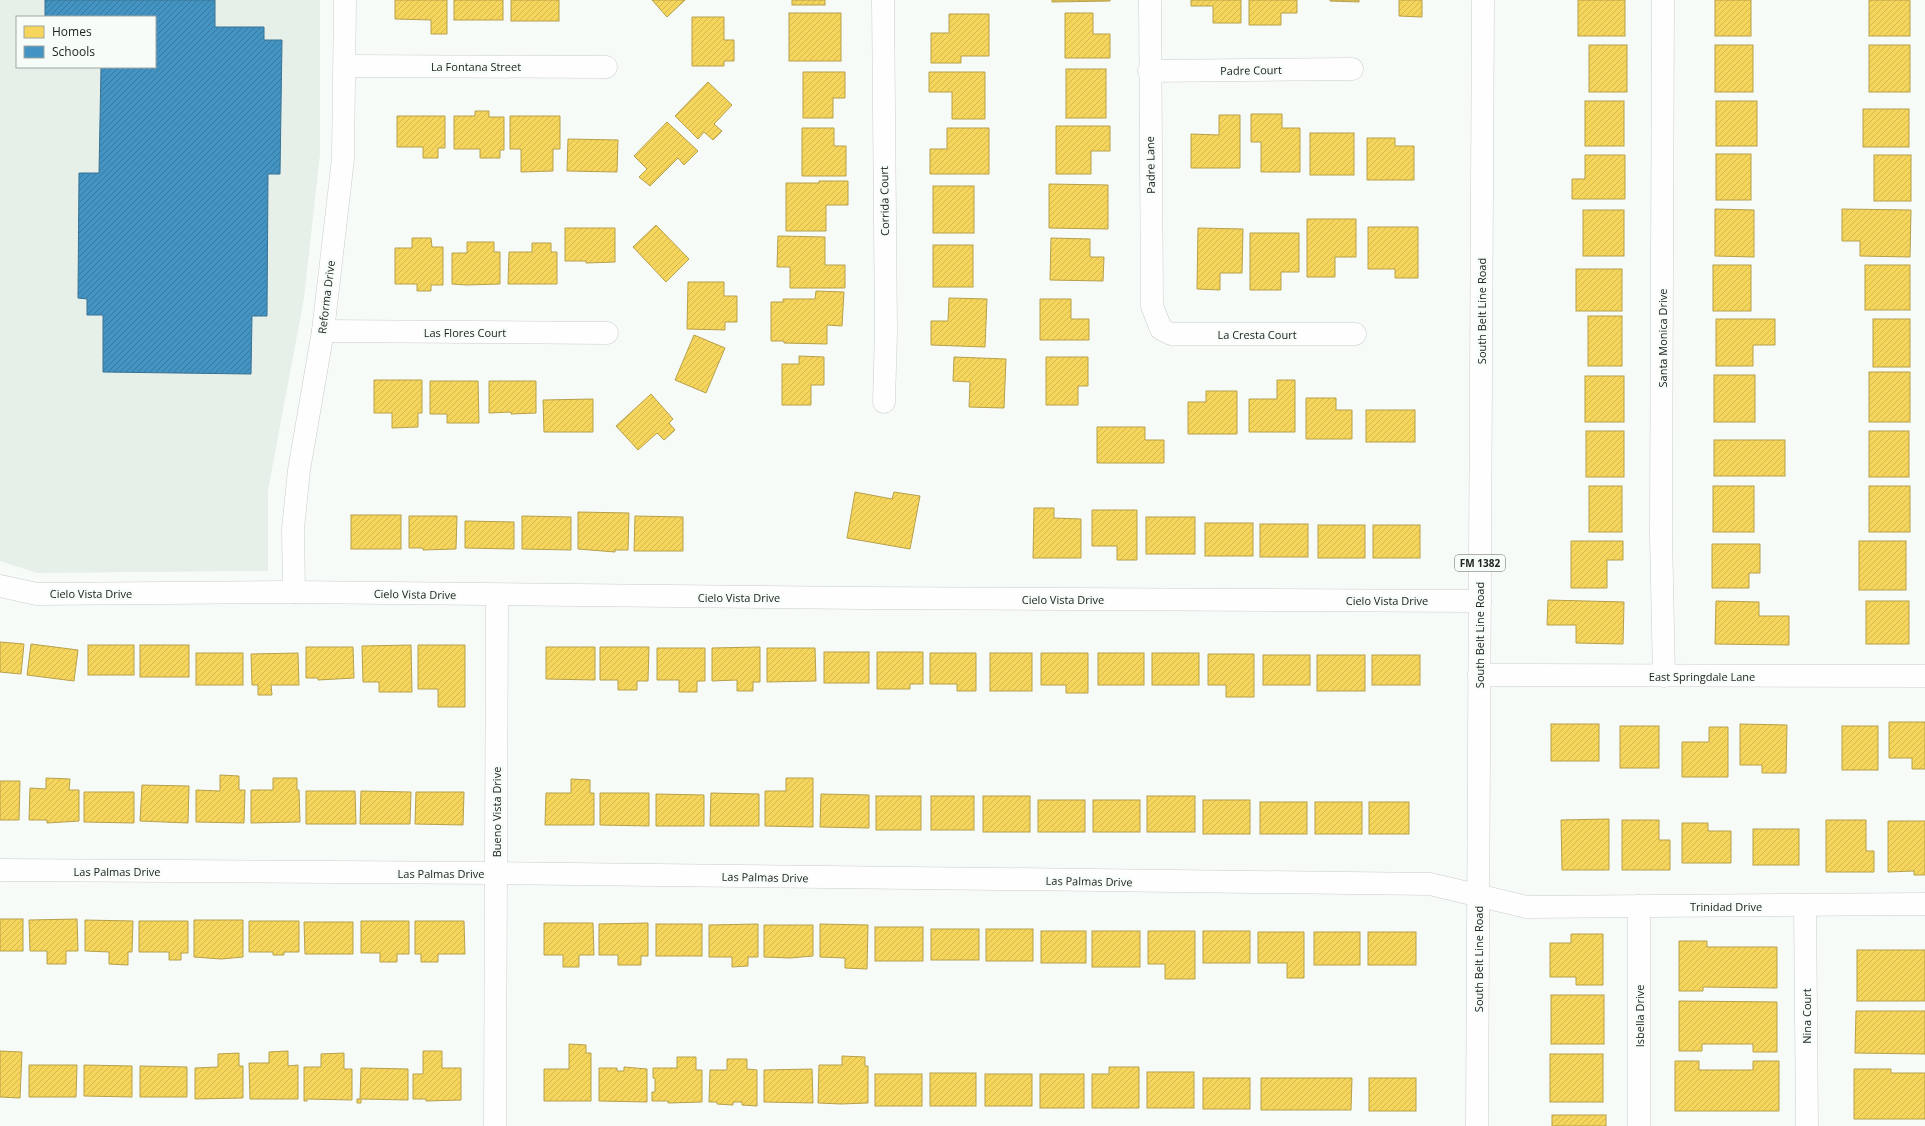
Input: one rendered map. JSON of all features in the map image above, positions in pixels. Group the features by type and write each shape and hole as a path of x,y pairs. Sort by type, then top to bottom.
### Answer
{"street":[{"name":"Reforma Drive","path":"294,592 293,529 299,470 323,331 343,159 345,0"},
{"name":"Corrida Court","path":"883,0 886,324 884,402"},
{"name":"Padre Lane","path":"1150,0 1149,70 1152,306 1161,329"},
{"name":"South Belt Line Road","path":"1477,1126 1483,0"},
{"name":"Santa Monica Drive","path":"1663,0 1661,535 1664,676"},
{"name":"La Fontana Street","path":"345,66 606,67"},
{"name":"Padre Court","path":"1149,70 1352,68"},
{"name":"La Cresta Court","path":"1161,329 1171,334 1355,334"},
{"name":"Las Flores Court","path":"323,331 607,333"},
{"name":"Cielo Vista Drive","path":"0,586 37,594 294,592 496,595 1480,601"},
{"name":"Bueno Vista Drive","path":"495,1126 496,595"},
{"name":"East Springdale Lane","path":"1479,675 1925,676"},
{"name":"Las Palmas Drive","path":"0,870 496,873 1430,884 1478,894 1527,907"},
{"name":"Trinidad Drive","path":"1527,907 1925,904"},
{"name":"Nina Court","path":"1805,905 1807,1126"},
{"name":"Isbella Drive","path":"1639,906 1639,1126"}],"shaded area":[{"path":"0,0 320,0 320,154 304,298 268,490 268,571 37,573 0,561"}],"building: Homes":[{"path":"395,0 447,0 447,34 431,34 431,20 395,19"},
{"path":"454,0 503,0 503,20 454,20"},
{"path":"511,0 559,0 559,21 511,21"},
{"path":"652,0 685,0 667,17"},
{"path":"792,0 825,0 825,5 792,5"},
{"path":"1052,0 1110,0 1110,1 1052,2"},
{"path":"1191,0 1241,0 1241,23 1213,23 1213,6 1191,6"},
{"path":"1249,0 1297,0 1297,13 1281,13 1281,25 1249,25"},
{"path":"1359,0 1359,2 1330,1"},
{"path":"1399,0 1422,0 1422,17 1399,16"},
{"path":"1578,0 1625,0 1625,36 1578,36"},
{"path":"1715,0 1751,0 1751,36 1715,36"},
{"path":"1869,0 1910,0 1910,36 1869,36"},
{"path":"789,13 841,13 841,61 789,61"},
{"path":"1065,13 1093,13 1093,34 1110,34 1110,58 1065,58"},
{"path":"949,14 989,14 989,56 961,56 961,63 931,63 931,33 949,33"},
{"path":"692,17 724,17 724,40 734,40 734,61 724,61 724,66 692,66"},
{"path":"1589,45 1627,45 1627,92 1589,92"},
{"path":"1715,45 1753,45 1753,92 1715,92"},
{"path":"1869,45 1910,45 1910,92 1869,92"},
{"path":"1066,69 1106,69 1106,118 1066,118"},
{"path":"803,72 845,72 845,98 833,98 833,118 803,118"},
{"path":"929,72 985,72 985,119 952,119 952,92 929,92"},
{"path":"708,82 732,105 714,124 722,131 713,140 704,132 698,139 675,116"},
{"path":"1585,101 1624,101 1624,146 1585,146"},
{"path":"1716,101 1757,101 1757,146 1716,146"},
{"path":"1863,109 1909,109 1909,147 1863,147"},
{"path":"475,111 489,111 489,117 504,117 504,150 500,150 500,158 480,158 480,149 454,149 454,116 475,116"},
{"path":"1251,114 1282,114 1282,128 1300,128 1300,172 1261,172 1261,142 1251,142"},
{"path":"1219,115 1240,115 1240,168 1191,168 1191,134 1219,135"},
{"path":"397,116 445,116 445,148 438,148 438,158 423,158 423,147 397,147"},
{"path":"510,116 560,116 560,149 553,149 553,171 521,172 521,149 510,149"},
{"path":"667,122 698,151 684,165 678,158 650,186 639,177 647,169 634,156"},
{"path":"1056,126 1110,126 1110,151 1091,151 1091,174 1056,174"},
{"path":"802,128 834,128 834,146 846,146 846,176 802,176"},
{"path":"947,128 989,128 989,174 930,174 930,149 947,149"},
{"path":"1310,133 1354,133 1354,175 1310,175"},
{"path":"1367,138 1395,138 1395,146 1414,146 1414,180 1367,180"},
{"path":"568,139 618,140 617,172 567,171"},
{"path":"1716,154 1751,154 1751,200 1716,200"},
{"path":"1585,155 1625,155 1625,199 1572,199 1572,179 1585,179"},
{"path":"1874,155 1911,155 1911,201 1874,201"},
{"path":"819,181 848,181 848,205 826,205 826,231 786,231 786,183 819,183"},
{"path":"1049,184 1108,185 1108,229 1049,228"},
{"path":"933,186 974,186 974,233 933,233"},
{"path":"1715,209 1754,210 1754,257 1715,256"},
{"path":"1842,209 1911,210 1910,257 1860,256 1860,241 1842,241"},
{"path":"1583,210 1624,210 1624,256 1583,256"},
{"path":"1307,219 1356,219 1356,257 1335,257 1335,277 1307,277"},
{"path":"656,225 689,259 666,282 633,247"},
{"path":"1368,227 1418,227 1418,278 1395,278 1395,269 1368,269"},
{"path":"565,228 615,228 615,262 586,263 586,261 565,261"},
{"path":"1198,228 1243,229 1242,273 1220,273 1220,290 1197,289"},
{"path":"1250,233 1299,233 1299,272 1281,272 1281,290 1250,290"},
{"path":"778,236 825,237 825,265 845,265 845,288 790,288 790,267 777,267"},
{"path":"412,238 431,238 432,247 443,247 443,285 431,285 431,291 417,291 417,284 395,284 395,248 412,248"},
{"path":"1051,238 1090,239 1090,257 1104,257 1103,281 1050,280"},
{"path":"467,242 494,242 494,252 500,252 500,284 452,284 452,253 467,253"},
{"path":"532,243 551,243 551,252 557,252 557,284 508,284 509,252 532,252"},
{"path":"933,245 973,245 973,287 933,287"},
{"path":"1713,265 1751,265 1751,311 1713,311"},
{"path":"1865,265 1910,265 1910,310 1865,310"},
{"path":"1576,269 1622,269 1622,311 1576,311"},
{"path":"688,282 724,282 724,296 737,296 737,322 725,322 725,330 687,329"},
{"path":"816,291 844,292 842,326 827,325 827,344 784,343 784,341 771,341 771,302 783,302 783,299 815,299"},
{"path":"949,298 987,299 985,347 931,345 931,321 948,321"},
{"path":"1040,299 1071,299 1071,319 1089,319 1089,340 1040,340"},
{"path":"1588,316 1622,316 1622,366 1588,366"},
{"path":"1716,319 1775,319 1775,345 1753,345 1753,366 1716,366"},
{"path":"1873,319 1910,319 1910,367 1873,367"},
{"path":"694,335 725,348 706,393 675,380"},
{"path":"799,356 824,357 824,385 811,385 811,405 782,405 782,364 799,364"},
{"path":"954,357 1006,359 1004,408 969,407 970,382 953,381"},
{"path":"1046,357 1088,357 1088,386 1078,386 1078,405 1046,405"},
{"path":"1869,372 1910,372 1910,422 1869,422"},
{"path":"1714,375 1755,375 1755,422 1714,422"},
{"path":"1585,376 1624,376 1624,422 1585,422"},
{"path":"374,380 422,380 422,413 418,413 418,427 392,428 392,413 374,413"},
{"path":"1277,380 1295,380 1295,432 1249,432 1249,399 1277,399"},
{"path":"430,381 478,381 479,423 447,423 447,414 430,414"},
{"path":"489,381 536,381 536,413 489,413"},
{"path":"1206,391 1237,391 1237,434 1188,434 1188,402 1206,402"},
{"path":"651,394 673,419 669,423 675,430 664,440 657,433 638,450 616,426"},
{"path":"1306,398 1336,398 1336,410 1352,410 1352,439 1306,439"},
{"path":"593,399 593,432 544,432 543,400"},
{"path":"1366,410 1415,410 1415,442 1366,442"},
{"path":"1097,427 1145,427 1145,440 1164,440 1164,463 1097,463"},
{"path":"1586,431 1624,431 1624,477 1586,477"},
{"path":"1869,431 1909,431 1909,477 1869,477"},
{"path":"1714,440 1785,440 1785,476 1714,476"},
{"path":"1589,486 1622,486 1622,532 1589,532"},
{"path":"1713,486 1754,486 1754,532 1713,532"},
{"path":"1869,486 1910,486 1910,532 1869,532"},
{"path":"855,492 892,499 894,492 920,496 910,549 847,538"},
{"path":"1034,508 1054,508 1054,518 1081,519 1081,558 1033,558"},
{"path":"1092,510 1137,510 1137,560 1117,560 1117,546 1092,546"},
{"path":"578,512 629,513 628,550 615,550 615,552 578,549"},
{"path":"351,515 401,515 401,549 351,549"},
{"path":"409,516 457,516 456,549 423,550 423,548 409,548"},
{"path":"522,516 571,517 571,550 522,549"},
{"path":"635,516 683,517 683,551 634,551"},
{"path":"1146,517 1195,517 1195,554 1146,554"},
{"path":"465,521 514,522 514,549 465,548"},
{"path":"1205,523 1253,523 1253,556 1205,556"},
{"path":"1260,524 1308,524 1308,557 1260,557"},
{"path":"1318,525 1365,525 1365,558 1318,558"},
{"path":"1373,525 1420,525 1420,558 1373,558"},
{"path":"1571,541 1623,541 1623,560 1607,560 1607,588 1571,588"},
{"path":"1859,541 1906,541 1906,590 1859,590"},
{"path":"1712,544 1760,544 1760,573 1749,573 1749,588 1712,588"},
{"path":"1548,600 1624,602 1623,644 1576,643 1576,625 1547,625"},
{"path":"1716,601 1759,602 1759,616 1789,616 1789,645 1715,644"},
{"path":"1866,601 1909,601 1909,644 1866,644"},
{"path":"0,642 24,644 21,674 0,672"},
{"path":"31,644 78,650 74,681 27,675"},
{"path":"88,645 134,645 134,675 88,675"},
{"path":"140,645 189,645 189,677 140,677"},
{"path":"411,645 412,692 379,692 379,682 363,682 362,646"},
{"path":"418,645 465,645 465,707 438,707 438,689 418,689"},
{"path":"306,647 353,647 354,678 318,680 318,678 306,678"},
{"path":"546,647 595,647 595,680 546,679"},
{"path":"600,647 649,647 648,681 637,681 637,690 618,690 618,680 600,680"},
{"path":"760,647 760,682 753,682 753,691 737,691 737,680 712,681 712,648"},
{"path":"657,648 705,648 705,681 697,681 697,692 679,692 679,680 657,680"},
{"path":"767,648 815,648 816,681 767,682"},
{"path":"824,652 869,652 869,683 824,683"},
{"path":"877,652 923,652 923,684 910,684 910,689 877,689"},
{"path":"196,653 243,653 243,685 196,685"},
{"path":"298,653 299,685 271,685 272,695 258,695 258,685 252,685 251,654"},
{"path":"930,653 976,653 976,691 957,691 957,684 930,684"},
{"path":"990,653 1032,653 1032,691 990,691"},
{"path":"1041,653 1088,653 1088,693 1066,693 1066,685 1041,685"},
{"path":"1098,653 1144,653 1144,685 1098,685"},
{"path":"1152,653 1199,653 1199,685 1152,685"},
{"path":"1208,654 1254,654 1254,697 1226,697 1226,685 1208,685"},
{"path":"1263,655 1310,655 1310,685 1263,685"},
{"path":"1317,655 1365,655 1365,691 1317,691"},
{"path":"1372,655 1420,655 1420,685 1372,685"},
{"path":"1889,722 1925,722 1925,769 1912,769 1912,758 1889,758"},
{"path":"1551,724 1599,724 1599,761 1551,761"},
{"path":"1740,724 1787,725 1786,773 1762,773 1762,765 1740,765"},
{"path":"1620,726 1659,726 1659,768 1620,768"},
{"path":"1842,726 1878,726 1878,770 1842,770"},
{"path":"1709,727 1728,727 1728,777 1682,777 1682,742 1709,742"},
{"path":"220,775 239,776 239,790 245,790 244,823 196,822 196,790 220,791"},
{"path":"46,778 70,779 69,790 79,790 79,821 47,823 47,820 29,820 30,788 46,789"},
{"path":"273,778 297,778 300,822 251,823 251,790 273,790"},
{"path":"786,778 813,778 813,827 765,826 765,791 786,791"},
{"path":"571,779 590,780 590,793 594,793 594,825 545,825 546,793 571,793"},
{"path":"0,781 20,781 19,820 0,820"},
{"path":"142,785 189,786 188,823 140,821"},
{"path":"306,791 355,791 356,824 306,824"},
{"path":"361,791 411,792 410,824 360,824"},
{"path":"84,792 134,792 134,823 84,822"},
{"path":"416,792 464,792 463,825 415,824"},
{"path":"600,793 649,793 649,826 600,825"},
{"path":"711,793 759,794 759,826 710,826"},
{"path":"656,794 704,795 704,826 656,826"},
{"path":"821,794 869,795 869,828 820,827"},
{"path":"876,796 921,796 921,830 876,830"},
{"path":"931,796 974,796 974,830 931,830"},
{"path":"983,796 1030,796 1030,832 983,832"},
{"path":"1147,796 1195,796 1195,832 1147,832"},
{"path":"1038,800 1085,800 1085,832 1038,832"},
{"path":"1093,800 1140,800 1140,832 1093,832"},
{"path":"1203,800 1250,800 1250,834 1203,834"},
{"path":"1260,802 1307,802 1307,834 1260,834"},
{"path":"1315,802 1362,802 1362,834 1315,834"},
{"path":"1369,802 1409,802 1409,834 1369,834"},
{"path":"1609,819 1609,870 1562,870 1561,820"},
{"path":"1622,820 1659,820 1659,840 1670,840 1670,870 1622,870"},
{"path":"1826,820 1866,820 1866,851 1874,851 1874,872 1826,872"},
{"path":"1888,821 1925,821 1925,875 1914,875 1914,871 1888,872"},
{"path":"1682,823 1708,823 1708,831 1731,831 1731,863 1682,863"},
{"path":"1753,829 1799,829 1799,865 1753,865"},
{"path":"0,919 23,919 23,951 0,951"},
{"path":"77,919 78,951 66,951 66,964 47,964 47,951 30,951 29,920"},
{"path":"85,920 133,921 132,952 128,952 128,965 109,964 109,952 85,951"},
{"path":"194,920 243,920 243,957 221,959 194,957"},
{"path":"139,921 188,921 188,953 181,953 181,960 169,960 169,952 139,952"},
{"path":"249,921 299,921 299,952 284,952 284,955 273,955 273,952 249,952"},
{"path":"361,921 409,921 409,954 397,954 397,962 380,962 380,953 361,953"},
{"path":"415,921 464,921 465,954 438,954 438,962 421,962 421,954 415,954"},
{"path":"304,922 353,922 353,954 305,954"},
{"path":"544,923 593,923 594,955 579,955 579,967 563,967 563,955 544,955"},
{"path":"648,923 648,956 641,956 641,965 618,965 618,955 599,955 599,924"},
{"path":"656,924 702,924 702,956 656,956"},
{"path":"758,924 758,957 748,957 748,966 732,967 732,957 709,957 709,925"},
{"path":"820,924 868,925 867,969 845,968 845,958 820,957"},
{"path":"764,925 813,925 813,956 790,958 764,957"},
{"path":"875,927 923,927 923,961 875,961"},
{"path":"931,929 979,929 979,960 931,960"},
{"path":"986,929 1033,929 1033,961 986,961"},
{"path":"1041,931 1086,931 1086,963 1041,963"},
{"path":"1092,931 1140,931 1140,967 1092,967"},
{"path":"1148,931 1195,931 1195,979 1165,979 1165,964 1148,964"},
{"path":"1203,931 1250,931 1250,963 1203,963"},
{"path":"1258,932 1304,932 1304,978 1287,978 1287,963 1258,963"},
{"path":"1314,932 1360,932 1360,965 1314,965"},
{"path":"1368,932 1416,932 1416,965 1368,965"},
{"path":"1571,934 1603,934 1603,985 1576,985 1576,977 1550,977 1550,943 1571,943"},
{"path":"1679,941 1707,941 1707,947 1777,947 1777,988 1703,987 1703,991 1679,991"},
{"path":"1857,950 1925,950 1925,1001 1857,1001"},
{"path":"1551,995 1604,995 1604,1044 1551,1044"},
{"path":"1679,1001 1777,1002 1777,1052 1753,1052 1753,1044 1702,1044 1702,1051 1679,1051"},
{"path":"1856,1011 1925,1011 1925,1054 1855,1053"},
{"path":"569,1044 586,1045 586,1053 591,1053 591,1101 544,1101 544,1069 569,1069"},
{"path":"0,1051 22,1052 20,1098 0,1097"},
{"path":"288,1051 288,1066 298,1065 298,1099 250,1099 249,1063 269,1063 269,1052"},
{"path":"423,1051 442,1051 442,1068 461,1068 461,1100 426,1101 426,1099 413,1099 413,1074 423,1074"},
{"path":"239,1053 239,1066 243,1066 243,1098 195,1099 195,1068 218,1067 218,1054"},
{"path":"344,1053 344,1069 352,1069 352,1100 307,1099 307,1101 304,1101 304,1067 321,1067 321,1054"},
{"path":"1550,1054 1603,1054 1603,1102 1550,1102"},
{"path":"842,1056 865,1057 865,1066 868,1066 868,1103 818,1103 819,1065 842,1065"},
{"path":"677,1057 696,1057 696,1070 702,1070 702,1102 668,1103 668,1101 652,1101 652,1092 655,1092 653,1068 677,1068"},
{"path":"727,1059 747,1059 747,1069 757,1070 757,1106 742,1105 742,1102 733,1102 733,1105 709,1102 710,1070 727,1070"},
{"path":"1675,1061 1699,1061 1699,1070 1753,1070 1753,1061 1779,1061 1779,1111 1675,1111"},
{"path":"29,1065 77,1065 76,1097 29,1097"},
{"path":"84,1065 132,1066 132,1097 84,1096"},
{"path":"140,1066 187,1067 187,1097 140,1097"},
{"path":"624,1067 647,1069 647,1102 599,1101 599,1068 617,1068 617,1071 624,1071"},
{"path":"1109,1067 1139,1067 1139,1108 1092,1108 1092,1074 1109,1074"},
{"path":"361,1068 408,1069 408,1100 361,1099 361,1103 357,1103 357,1099 360,1099"},
{"path":"812,1069 813,1103 764,1102 764,1070"},
{"path":"1854,1069 1891,1069 1891,1073 1925,1073 1925,1119 1854,1119"},
{"path":"1147,1072 1194,1072 1194,1108 1147,1108"},
{"path":"930,1073 976,1073 976,1106 930,1106"},
{"path":"875,1074 922,1074 922,1106 875,1106"},
{"path":"985,1074 1032,1074 1032,1106 985,1106"},
{"path":"1040,1074 1084,1074 1084,1108 1040,1108"},
{"path":"1203,1078 1250,1078 1250,1109 1203,1109"},
{"path":"1261,1078 1352,1078 1351,1110 1261,1110"},
{"path":"1369,1078 1416,1078 1416,1111 1369,1111"},
{"path":"1552,1115 1606,1115 1606,1126 1552,1126"}],"building: Schools":[{"path":"45,0 215,0 215,27 264,27 264,40 282,40 280,174 268,174 267,316 252,316 251,374 103,372 103,315 87,315 87,299 78,298 79,173 99,173 101,68 156,68 156,16 45,16"}]}
